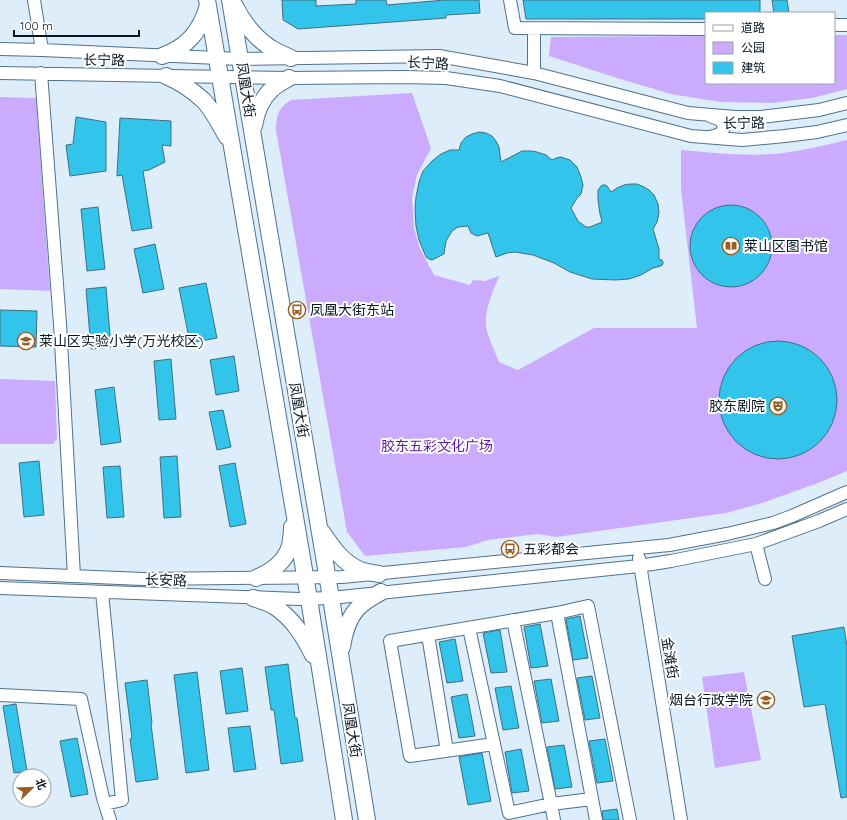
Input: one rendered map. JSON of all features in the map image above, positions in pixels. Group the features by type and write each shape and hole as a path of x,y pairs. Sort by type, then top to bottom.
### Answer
{"main road":[{"path":"232,0 246,25 258,38 273,50 291,58"},
{"name":"凤凰大街","path":"232,0 240,59 367,820"},
{"path":"162,56 182,46 192,38 204,19 208,2"},
{"name":"凤凰大街","path":"208,2 309,599 344,820"},
{"path":"166,76 180,82 204,101 233,150"},
{"path":"253,136 255,119 259,107 265,97 272,89 289,78"},
{"path":"256,578 266,574 277,566 284,558 290,546 294,513"},
{"path":"319,528 342,558 352,566 361,571 379,574"},
{"path":"341,661 347,625 358,608 369,599 382,592"},
{"path":"253,598 273,606 293,622 306,641 320,670"}],"street":[{"path":"34,0 42,50"},
{"path":"510,0 515,28 705,29"},
{"path":"835,25 847,24"},
{"path":"534,28 534,72"},
{"name":"长宁路","path":"0,49 240,59 439,56 534,72 688,114 735,117 761,117 819,110 847,103"},
{"path":"319,58 305,62 304,70 307,74 321,78"},
{"name":"长宁路","path":"0,73 289,78 446,78 500,86 691,136 742,140 817,132 847,124"},
{"path":"40,74 60,324 74,576"},
{"path":"707,115 721,120 724,127 720,134 709,137"},
{"name":"长安路","path":"0,573 143,579 342,578 669,545 728,534 773,523 847,492"},
{"name":"长安路","path":"0,588 253,598 331,598 672,562 756,544 847,509"},
{"path":"756,544 765,580"},
{"name":"金滩街","path":"638,549 639,566 681,820"},
{"path":"102,592 122,800 105,804"},
{"path":"494,744 410,756 390,642 557,613 588,606 630,820"},
{"path":"557,613 596,820"},
{"path":"513,620 554,820"},
{"path":"469,628 509,813 551,804 592,799"},
{"path":"428,635 447,751"},
{"path":"0,694 81,699 110,820"}],"green space":[{"path":"835,35 847,35 847,89 812,98 772,103 720,102 671,94 549,56 551,37 705,36 705,84 835,84"},
{"name":"胶东五彩文化广场","path":"412,93 431,148 417,175 412,198 414,228 420,249 434,275 470,285 473,280 485,281 499,276 486,314 486,327 499,362 518,370 594,328 697,328 681,189 681,150 758,155 783,153 847,140 847,471 759,504 726,513 556,537 538,534 488,540 466,547 365,556 347,532 276,130 277,120 280,109 291,100"},
{"path":"0,97 36,98 50,291 0,289"},
{"path":"0,379 55,381 57,439 53,444 0,444"},
{"path":"744,672 761,760 715,768 702,677"}],"building":[{"path":"282,0 316,0 316,6 356,4 356,0 386,0 387,5 445,0 479,0 480,13 446,15 446,18 298,29 283,20"},
{"path":"523,0 760,0 760,12 705,12 705,19 526,19"},
{"path":"772,0 787,0 789,12 774,12"},
{"path":"76,117 106,122 106,171 70,176 66,145 73,144"},
{"path":"120,118 171,121 171,146 162,145 165,162 149,170 143,171 152,228 132,231 122,175 117,176"},
{"path":"479,132 492,136 496,141 499,147 501,162 522,151 537,152 546,155 552,160 561,157 570,160 577,167 583,185 581,194 571,208 578,221 586,227 602,222 598,200 598,190 602,185 607,186 611,192 624,185 630,184 637,184 649,190 654,195 658,204 659,213 657,222 653,229 659,249 659,259 662,260 663,264 629,279 592,279 570,272 554,263 533,255 515,252 496,257 488,233 477,236 471,233 468,226 458,227 452,231 446,241 444,254 432,260 426,257 419,240 415,209 419,182 423,171 441,154 450,150 459,150 461,143 466,137"},
{"name":"莱山区图书馆","path":"731,205 747,208 760,217 769,230 772,246 769,262 760,275 747,284 731,287 715,284 702,275 693,262 690,246 693,230 702,217 715,208"},
{"path":"98,207 105,269 87,271 81,209"},
{"path":"155,244 164,289 143,293 134,249"},
{"path":"206,283 217,338 190,343 179,288"},
{"path":"106,287 111,347 91,349 86,289"},
{"path":"0,310 37,311 36,347 0,346"},
{"name":"胶东剧院","path":"778,341 789,342 801,346 820,358 832,377 836,389 836,411 832,423 820,442 801,454 789,458 778,459 767,458 755,454 736,442 724,423 720,411 719,400 720,389 724,377 736,358 755,346 767,342"},
{"path":"234,356 239,391 216,395 210,360"},
{"path":"171,359 176,419 159,420 154,361"},
{"path":"114,387 121,442 101,445 95,390"},
{"path":"223,410 231,447 217,450 209,412"},
{"path":"177,456 181,517 164,518 160,457"},
{"path":"39,461 44,515 24,517 19,463"},
{"path":"235,463 246,524 230,527 219,466"},
{"path":"120,466 124,517 107,518 103,467"},
{"path":"580,616 588,658 573,660 566,619"},
{"path":"540,624 548,666 531,668 524,627"},
{"path":"844,627 847,646 847,797 841,798 825,704 804,707 792,636"},
{"path":"500,630 507,672 491,673 483,633"},
{"path":"455,639 463,681 447,683 439,642"},
{"path":"288,664 295,718 297,718 303,761 281,764 274,710 271,710 265,667"},
{"path":"242,668 248,711 226,714 220,671"},
{"path":"197,672 209,770 186,773 174,675"},
{"path":"592,676 600,718 585,720 577,678"},
{"path":"551,679 559,721 542,723 534,681"},
{"path":"147,680 158,779 136,782 130,739 132,738 125,683"},
{"path":"511,686 519,728 503,730 495,688"},
{"path":"467,694 475,736 459,738 451,697"},
{"path":"16,704 27,768 13,768 3,706"},
{"path":"250,726 256,769 234,772 228,728"},
{"path":"77,738 88,794 71,797 60,741"},
{"path":"605,739 613,781 597,783 589,741"},
{"path":"564,745 572,787 555,789 547,747"},
{"path":"521,749 529,791 512,793 505,752"},
{"path":"482,753 491,801 468,805 459,757"},
{"path":"617,809 619,820 603,820 602,811"}],"place":[{"name":"莱山区图书馆","path":"731,246"},
{"name":"凤凰大街东站","path":"297,310"},
{"name":"莱山区实验小学(万光校区)","path":"26,341"},
{"name":"胶东剧院","path":"778,406"},
{"name":"五彩都会","path":"510,549"},
{"name":"烟台行政学院","path":"766,700"}]}
